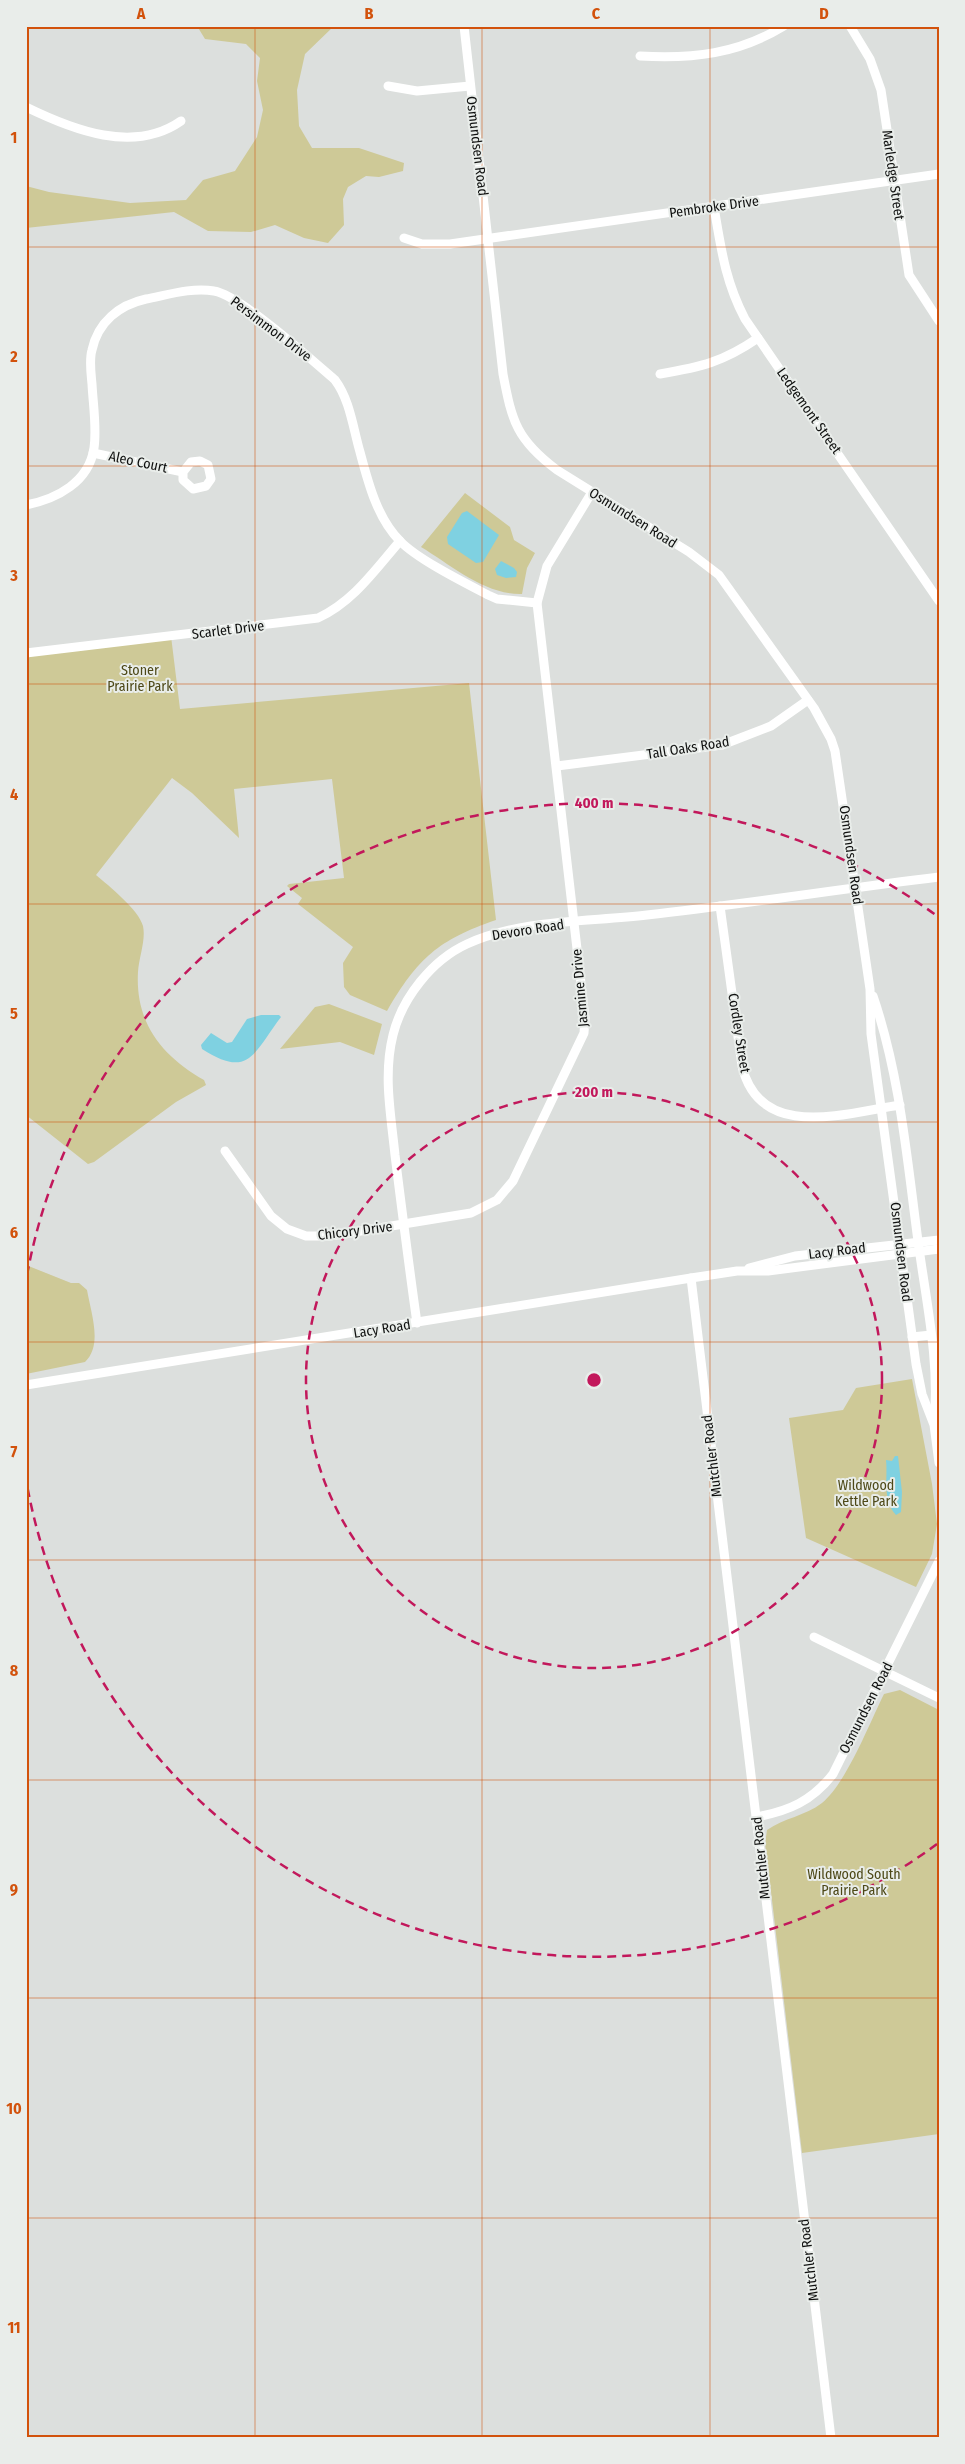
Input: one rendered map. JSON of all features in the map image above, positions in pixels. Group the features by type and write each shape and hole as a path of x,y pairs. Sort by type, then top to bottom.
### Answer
{"street":[{"name":"Osmundsen Road","path":"464,26 503,374 512,417 525,442 537,455 592,492 689,552 719,575 808,700 826,728 835,751 870,989 871,1034 883,1108 912,1337 922,1394 934,1424"},
{"path":"640,56 680,58 721,52 756,40 784,26"},
{"name":"Marledge Street","path":"850,26 870,59 881,90 909,275 939,322"},
{"path":"388,86 418,91 470,86"},
{"path":"26,108 73,128 106,135 150,136 167,130 181,121"},
{"name":"Pembroke Drive","path":"404,238 422,244 450,244 939,174"},
{"name":"Ledgemont Street","path":"714,207 723,266 730,287 745,319 939,600"},
{"name":"Persimmon Drive","path":"26,504 47,500 71,488 84,472 93,452 91,351 97,334 108,317 137,301 186,292 213,290 241,304 335,380 346,401 370,489 382,515 400,541 418,554 488,595 498,599 537,603"},
{"path":"660,374 700,367 722,360 758,338"},
{"name":"Aleo Court","path":"93,452 183,472"},
{"name":"Jasmine Drive","path":"404,1224 471,1213 486,1208 497,1200 512,1181 584,1033 585,1018 537,603 546,566 592,492"},
{"name":"Scarlet Drive","path":"26,653 318,618 334,611 346,601 400,541"},
{"name":"Tall Oaks Road","path":"557,766 722,745 772,726 808,700"},
{"name":"Devoro Road","path":"417,1323 388,1076 390,1048 401,1012 418,986 447,957 466,945 506,931 720,906 939,877"},
{"name":"Cordley Street","path":"720,906 742,1066 753,1092 772,1109 782,1114 802,1118 900,1105"},
{"name":"Osmundsen Road","path":"870,989 886,1035 900,1105 931,1335 937,1393 934,1424 939,1463"},
{"name":"Chicory Drive","path":"225,1151 271,1216 296,1233 306,1236 330,1236 404,1224"},
{"name":"Lacy Road","path":"737,1271 768,1271 901,1254 918,1246 939,1240"},
{"name":"Lacy Road","path":"26,1385 737,1271 795,1256 900,1243 939,1248"},
{"name":"Mutchler Road","path":"691,1278 831,2438"},
{"path":"912,1337 931,1335"},
{"name":"Osmundsen Road","path":"756,1816 795,1807 809,1799 833,1774 939,1561"},
{"path":"814,1637 939,1698"}],"green space":[{"path":"197,26 334,26 305,54 297,90 299,126 312,148 359,148 404,163 403,171 379,177 366,176 348,187 343,199 344,225 328,243 304,238 275,225 251,232 208,231 174,212 26,228 26,186 49,192 130,203 186,200 203,180 235,171 257,137 263,110 257,81 260,58 246,44 205,39"},
{"path":"465,493 510,527 514,540 535,553 527,568 522,594 495,590 469,578 421,547"},
{"name":"Stoner Prairie Park","path":"171,636 180,709 469,683 496,920 459,935 431,953 409,977 387,1011 350,995 344,987 343,963 353,947 298,904 302,898 287,886 289,884 344,878 332,779 234,789 239,838 192,793 172,778 96,875 130,906 143,926 138,990 146,1022 164,1049 189,1071 204,1080 206,1085 176,1102 94,1162 88,1164 26,1115 26,657"},
{"path":"329,1004 382,1024 374,1055 340,1042 280,1049 315,1007"},
{"path":"26,1265 71,1283 79,1283 87,1290 95,1338 90,1355 85,1362 26,1374"},
{"name":"Wildwood Kettle Park","path":"912,1379 932,1484 937,1524 932,1554 916,1587 806,1538 789,1418 843,1410 856,1388"},
{"name":"Wildwood South Prairie Park","path":"900,1690 939,1710 939,2134 802,2153 765,1844 767,1830 815,1807 831,1794 849,1767 884,1694"}],"water":[{"path":"467,511 499,535 483,562 476,563 448,544 447,537 462,513"},
{"path":"501,561 514,568 517,572 516,577 506,578 497,575 495,569"},
{"path":"261,1015 279,1015 281,1017 249,1058 240,1062 230,1062 202,1049 201,1045 211,1033 227,1043 232,1042 247,1019"},
{"path":"895,1456 898,1456 902,1492 901,1512 896,1515 889,1502 886,1481 886,1460 892,1461"}]}
